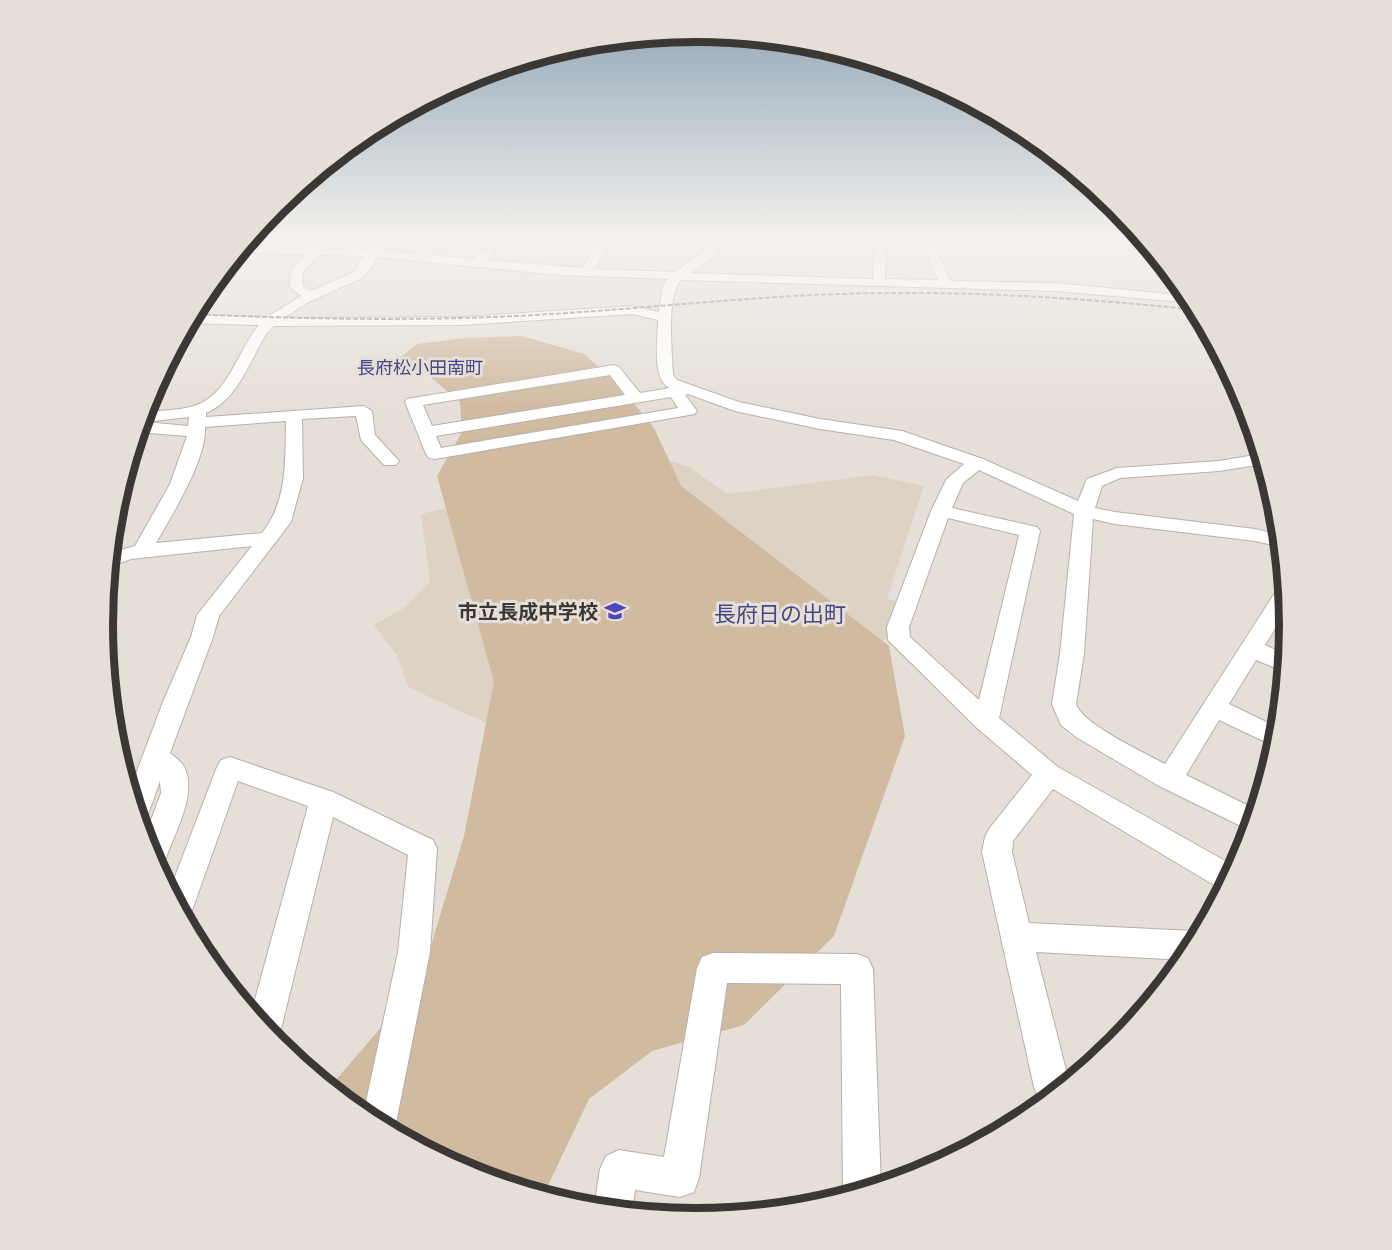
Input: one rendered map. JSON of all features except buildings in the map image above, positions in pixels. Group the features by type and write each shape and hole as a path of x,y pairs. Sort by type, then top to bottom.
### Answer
{"street":[{"path":"667,296 664,317 665,375 681,391 772,414 896,435 977,463 1084,511 1115,518 1272,539"},
{"path":"1153,296 1179,299"},
{"path":"200,319 266,312 291,307 312,297"},
{"path":"208,306 266,312 321,323 463,321 632,310 664,317"},
{"path":"142,551 169,503 194,446 198,422 235,380 266,312"},
{"path":"636,398 614,370 413,402 428,432 435,454 689,411 681,391"},
{"path":"428,432 681,391"},
{"path":"148,426 364,411 367,436 390,461"},
{"path":"140,800 175,702 202,637 208,615 281,522 294,478 294,415"},
{"path":"151,418 198,422"},
{"path":"1246,817 1169,778 1085,730 1070,718 1064,704 1072,654 1084,511 1095,483 1117,473 1219,466 1255,460"},
{"path":"977,463 955,480 898,627 899,640 1049,774 1223,875"},
{"path":"941,512 1030,531 986,720"},
{"path":"117,557 126,553 270,538"},
{"path":"1169,778 1250,648 1279,607"},
{"path":"1250,648 1278,660"},
{"path":"1214,706 1269,733"},
{"path":"156,757 173,771 176,793 156,845"},
{"path":"182,899 230,767 323,800 423,849 414,952 381,1116"},
{"path":"1049,774 999,837 997,852 1052,1087"},
{"path":"267,1018 323,800"},
{"path":"1016,937 1183,945"},
{"path":"614,1202 619,1169 680,1178 713,968 857,969 862,1183"}],"shaded area":[{"path":"522,336 584,354 617,383 654,428 681,486 889,646 905,736 834,936 744,1025 652,1051 589,1099 547,1188 473,1164 438,1148 372,1110 334,1082 420,982 464,836 494,682 437,476 462,432 460,402 422,370 401,357 417,344 465,338"},
{"path":"635,448 689,467 728,494 873,475 924,486 887,599 907,603 898,627 852,671 659,803 408,687 397,655 374,625 405,607 430,582 421,514 464,504"}],"railway":[{"path":"203,314 354,319 476,318 787,296"},
{"path":"1024,296 1186,309"}],"place":[{"name":"市立長成中学校","path":"615,611"}],"district":[{"name":"長府松小田南町","path":"420,367"},
{"name":"長府日の出町","path":"780,613"}]}
